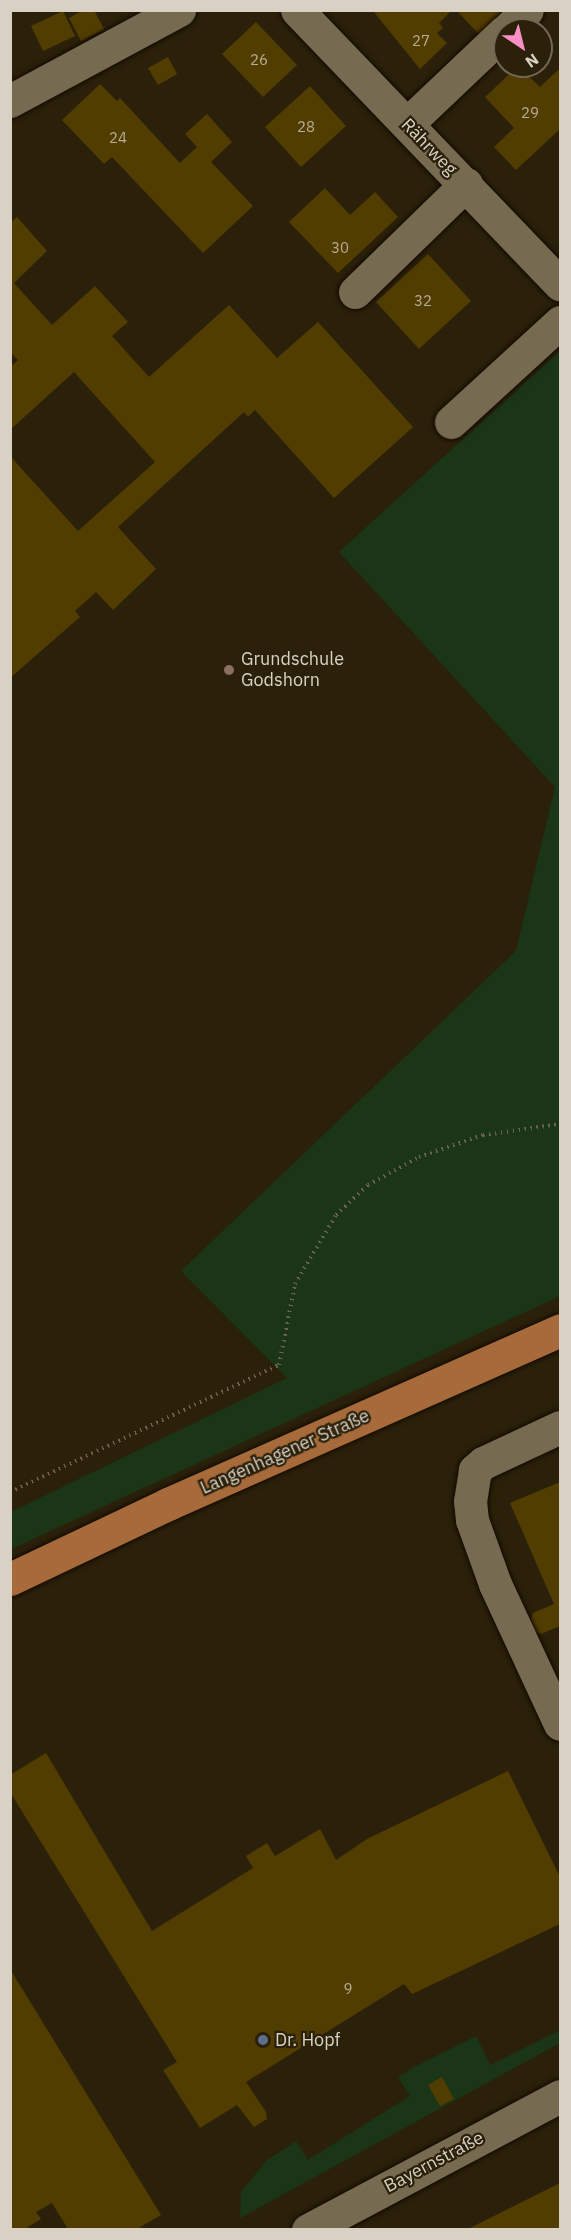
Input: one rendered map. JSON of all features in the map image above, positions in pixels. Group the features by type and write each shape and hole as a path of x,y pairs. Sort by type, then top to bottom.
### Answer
{"main road":[{"name":"Langenhagener Straße","path":"10,1579 168,1504 561,1330"}],"street":[{"path":"10,101 179,10"},
{"name":"Rährweg","path":"297,10 561,284"},
{"path":"407,124 493,43"},
{"path":"355,292 466,184"},
{"path":"451,422 561,322"},
{"path":"561,1427 483,1463 475,1470 470,1501 472,1520 495,1584 561,1724"},
{"name":"Bayernstraße","path":"320,2226 561,2096"}],"path":[{"path":"10,1492 279,1365 295,1284 336,1215 368,1185 419,1157 483,1135 561,1124"}],"green space":[{"path":"560,351 560,1296 11,1549 11,1512 287,1378 181,1271 516,951 555,787 339,552"},
{"path":"560,2030 560,2043 240,2218 241,2192 266,2161 296,2141 308,2160 410,2096 398,2077 416,2066 476,2036 490,2065"}],"building":[{"path":"83,10 94,10 104,29 81,41 69,18"},
{"path":"452,10 439,23 443,28 437,33 447,43 420,69 374,12"},
{"path":"456,10 504,10 493,18 479,34"},
{"path":"63,11 75,36 43,51 31,26"},
{"path":"256,22 297,65 263,97 222,54"},
{"path":"168,57 177,74 158,85 148,68"},
{"path":"558,70 560,73 560,129 516,170 494,147 514,128 485,97 505,78 531,78 540,87 550,78 553,78"},
{"path":"100,84 117,101 120,98 180,163 197,147 185,134 207,114 232,142 211,162 253,206 203,253 112,157 104,164 62,120"},
{"path":"310,86 346,126 301,167 265,127"},
{"path":"325,188 350,215 375,192 398,217 338,273 289,222"},
{"path":"17,217 47,251 14,283 52,325 95,286 128,322 112,336 149,377 229,305 277,358 318,322 413,427 334,498 255,410 248,417 244,412 118,527 156,569 113,610 96,592 75,611 80,617 10,678 10,456 78,531 155,462 74,372 10,430 10,367 18,360 10,352 10,223"},
{"path":"428,254 471,301 419,349 376,302"},
{"path":"560,1482 560,1626 541,1634 528,1629 533,1613 554,1604 510,1503"},
{"path":"46,1753 152,1931 253,1868 246,1856 267,1843 275,1856 320,1829 336,1860 367,1839 508,1771 560,1877 560,1924 412,1994 404,1984 246,2082 266,2112 267,2119 254,2127 237,2105 200,2128 163,2070 177,2062 10,1792 10,1775"},
{"path":"10,1969 161,2215 137,2229 68,2229 52,2203 36,2212 41,2219 25,2229 10,2229"},
{"path":"442,2077 454,2099 440,2106 428,2085"},
{"path":"560,2183 560,2229 468,2229"}],"place":[{"name":"Grundschule Godshorn","path":"229,670"},
{"name":"Dr. Hopf","path":"263,2040"}]}
